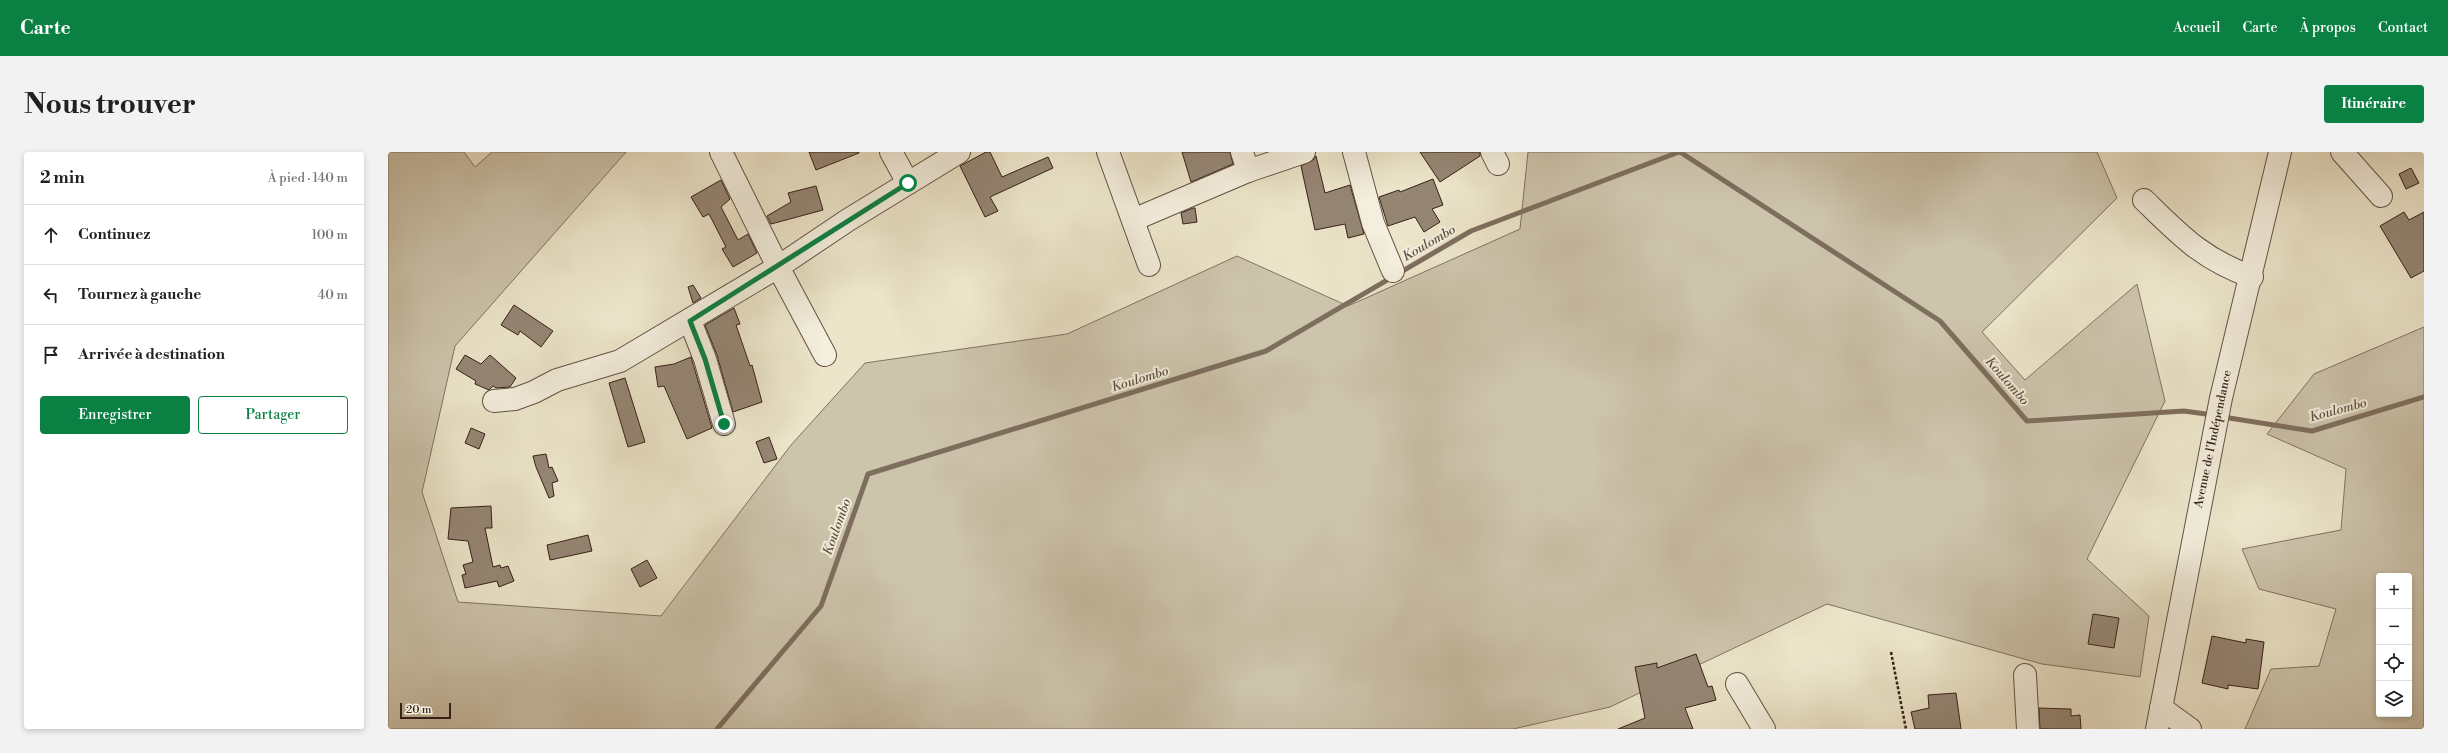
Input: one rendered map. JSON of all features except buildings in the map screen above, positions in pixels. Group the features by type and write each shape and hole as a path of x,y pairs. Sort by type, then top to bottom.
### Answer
{"street":[{"path":"721,152 778,266 825,355"},
{"path":"891,152 908,183"},
{"path":"494,401 515,399 534,392 557,380 620,361 690,321 959,152"},
{"path":"1108,152 1149,265"},
{"path":"1133,220 1245,162 1304,152"},
{"path":"1354,152 1373,223 1393,271"},
{"name":"Avenue de l'Indépendance","path":"2159,719 2212,440 2221,398 2252,277 2280,152"},
{"path":"2342,152 2381,196"},
{"path":"2144,200 2198,250 2224,267 2252,277"},
{"path":"690,321 705,359 724,424"},
{"path":"2025,675 2028,729"},
{"path":"1737,684 1764,729"},
{"path":"2159,719 2190,729"}],"path":[{"path":"1892,652 1906,729"}],"shaded area":[{"path":"388,152 464,152 475,167 492,152 626,152 455,346 422,492 458,602 661,616 791,445 865,363 1067,334 1237,256 1348,306 1520,229 1528,152 2097,152 2117,198 1982,332 2025,380 2137,284 2165,401 2087,559 2149,616 2140,677 2042,664 1827,604 1610,707 1513,729 388,729"},
{"path":"2424,327 2424,729 2245,729 2271,669 2319,666 2336,609 2259,589 2242,549 2341,530 2346,469 2267,434 2314,374"}],"waterway":[{"name":"Koulombo","path":"717,729 821,606 868,474 1266,351 1471,231 1679,152"},
{"name":"Koulombo","path":"1680,152 1940,321 2027,421 2184,411 2213,415"},
{"name":"Koulombo","path":"2223,417 2312,431 2424,397"}],"route":[{"path":"724,424 705,359 690,321 908,183"}]}
